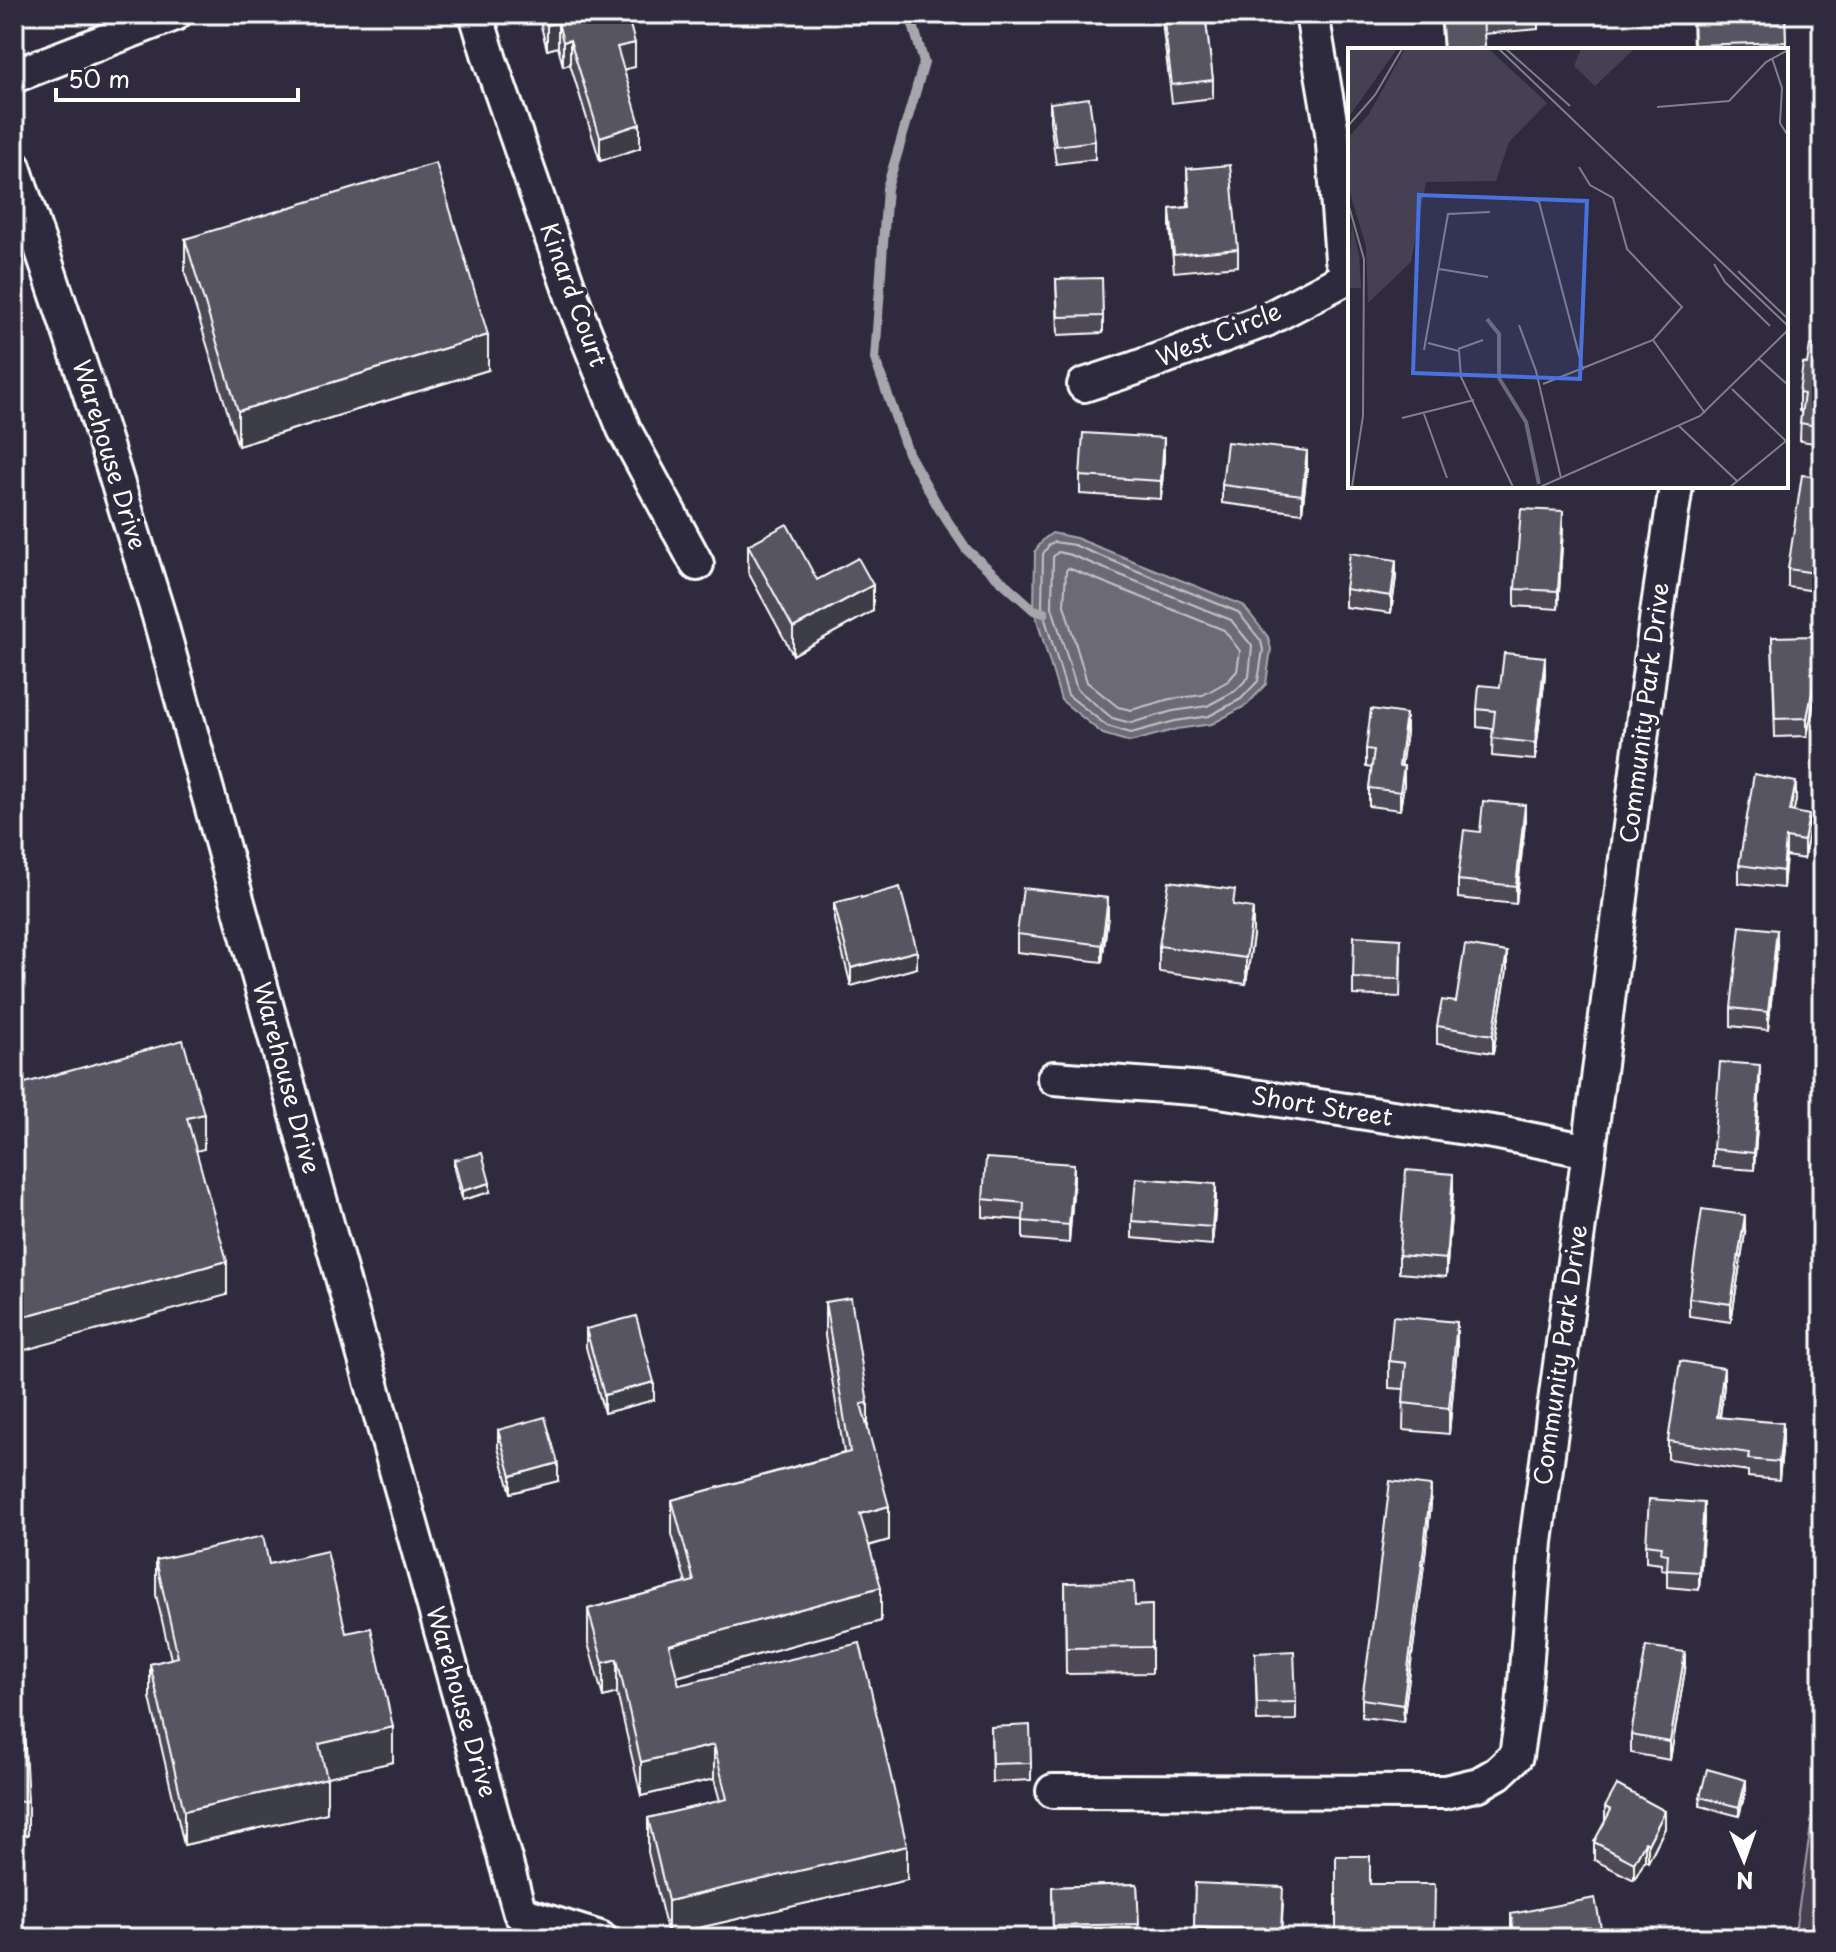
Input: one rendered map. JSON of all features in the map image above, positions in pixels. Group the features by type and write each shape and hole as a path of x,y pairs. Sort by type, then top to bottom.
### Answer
{"street":[{"path":"14,76 175,14"},
{"name":"Kinard Court","path":"476,14 590,345 624,429 697,564"},
{"path":"1312,14 1332,132 1342,259 1348,266"},
{"name":"Warehouse Drive","path":"14,167 89,391 158,613 520,1913 600,1938"},
{"name":"West Circle","path":"1084,385 1266,320 1348,277"},
{"name":"Community Park Drive","path":"1053,1791 1445,1792 1479,1784 1498,1773 1516,1756 1523,1708 1536,1542 1676,488"},
{"name":"Short Street","path":"1054,1078 1206,1089 1499,1133 1589,1151"}],"shaded area":[{"path":"1822,1754 1822,1938 1794,1938"}],"water":[{"path":"1052,533 1076,538 1243,605 1268,637 1271,649 1266,684 1247,705 1212,724 1177,729 1130,742 1103,734 1061,700 1034,610 1035,551"}],"building":[{"path":"544,14 627,14 635,43 617,47 640,124 600,137 570,40 563,42 558,22 547,25"},
{"path":"1163,14 1205,14 1213,80 1172,85"},
{"path":"1441,14 1529,14 1483,18 1485,48 1444,48"},
{"path":"1693,14 1785,14 1786,42 1694,45"},
{"path":"1089,98 1095,141 1056,146 1050,103"},
{"path":"436,163 488,335 238,411 185,239"},
{"path":"1230,165 1238,249 1174,255 1170,209 1190,207 1187,169"},
{"path":"1102,278 1103,316 1058,317 1056,279"},
{"path":"1810,345 1822,347 1822,427 1800,423 1804,394 1799,393 1803,363 1807,364"},
{"path":"1083,433 1164,438 1161,481 1080,476"},
{"path":"1227,442 1307,451 1302,495 1222,485"},
{"path":"1802,475 1822,478 1822,574 1788,569"},
{"path":"1521,509 1563,511 1558,591 1515,589"},
{"path":"787,524 817,580 858,558 873,585 793,628 748,545"},
{"path":"1350,553 1396,560 1391,596 1345,589"},
{"path":"1815,636 1816,673 1807,718 1775,719 1772,637"},
{"path":"1504,653 1545,657 1535,743 1492,738 1495,711 1477,709 1479,685 1500,687"},
{"path":"1371,709 1406,714 1399,766 1404,766 1400,792 1369,788 1374,750 1366,749"},
{"path":"1754,774 1796,782 1790,811 1809,815 1804,841 1786,838 1783,871 1739,865"},
{"path":"1483,801 1525,805 1516,886 1458,880 1464,830 1480,832"},
{"path":"1169,881 1235,890 1233,905 1253,908 1246,958 1159,946"},
{"path":"900,887 917,951 851,968 834,903"},
{"path":"1023,888 1108,898 1102,945 1017,934"},
{"path":"1740,926 1777,930 1768,1012 1731,1008"},
{"path":"1354,936 1401,939 1400,979 1353,978"},
{"path":"1465,945 1507,952 1493,1035 1437,1026 1442,1000 1456,1002"},
{"path":"183,1040 204,1114 187,1118 227,1261 14,1319 14,1086"},
{"path":"1720,1062 1760,1065 1754,1153 1713,1149"},
{"path":"482,1153 490,1183 462,1191 454,1160"},
{"path":"986,1158 1074,1164 1069,1225 1023,1221 1024,1203 983,1199"},
{"path":"1406,1170 1453,1174 1446,1259 1399,1255"},
{"path":"1136,1178 1216,1184 1212,1227 1132,1221"},
{"path":"1702,1209 1745,1215 1731,1304 1689,1298"},
{"path":"851,1298 868,1403 861,1404 889,1506 860,1514 881,1587 669,1645 679,1685 860,1643 907,1846 668,1901 648,1818 727,1799 714,1745 641,1762 617,1659 603,1663 588,1609 694,1581 672,1500 850,1452 825,1302"},
{"path":"636,1316 654,1382 604,1395 586,1329"},
{"path":"1393,1316 1457,1322 1449,1408 1403,1403 1406,1363 1389,1361"},
{"path":"1680,1361 1724,1368 1717,1417 1783,1423 1779,1462 1748,1459 1749,1453 1668,1441"},
{"path":"545,1417 558,1463 511,1476 498,1430"},
{"path":"1390,1481 1431,1486 1403,1705 1362,1699"},
{"path":"1649,1499 1704,1503 1699,1572 1667,1570 1668,1554 1661,1553 1662,1546 1646,1544"},
{"path":"263,1536 269,1564 327,1551 346,1633 371,1628 393,1727 319,1744 327,1778 184,1811 150,1664 178,1657 156,1560"},
{"path":"1134,1582 1135,1606 1152,1605 1152,1647 1066,1648 1065,1583"},
{"path":"1646,1646 1685,1652 1670,1742 1631,1735"},
{"path":"1294,1651 1296,1702 1257,1703 1255,1653"},
{"path":"23,1711 28,1801 14,1802 14,1712"},
{"path":"1030,1725 1031,1763 992,1764 991,1727"},
{"path":"1707,1769 1746,1780 1739,1807 1700,1797"},
{"path":"1617,1785 1665,1811 1634,1863 1594,1842 1611,1810 1605,1807"},
{"path":"1336,1856 1370,1856 1370,1884 1435,1884 1434,1938 1336,1938"},
{"path":"1195,1883 1283,1887 1281,1931 1194,1927"},
{"path":"1137,1884 1139,1924 1053,1926 1052,1887"},
{"path":"1595,1898 1603,1938 1515,1938 1511,1914"}],"waterway":[{"path":"910,14 924,63 887,188 875,359 908,453 940,510 967,550 1034,610 1044,613"}]}
